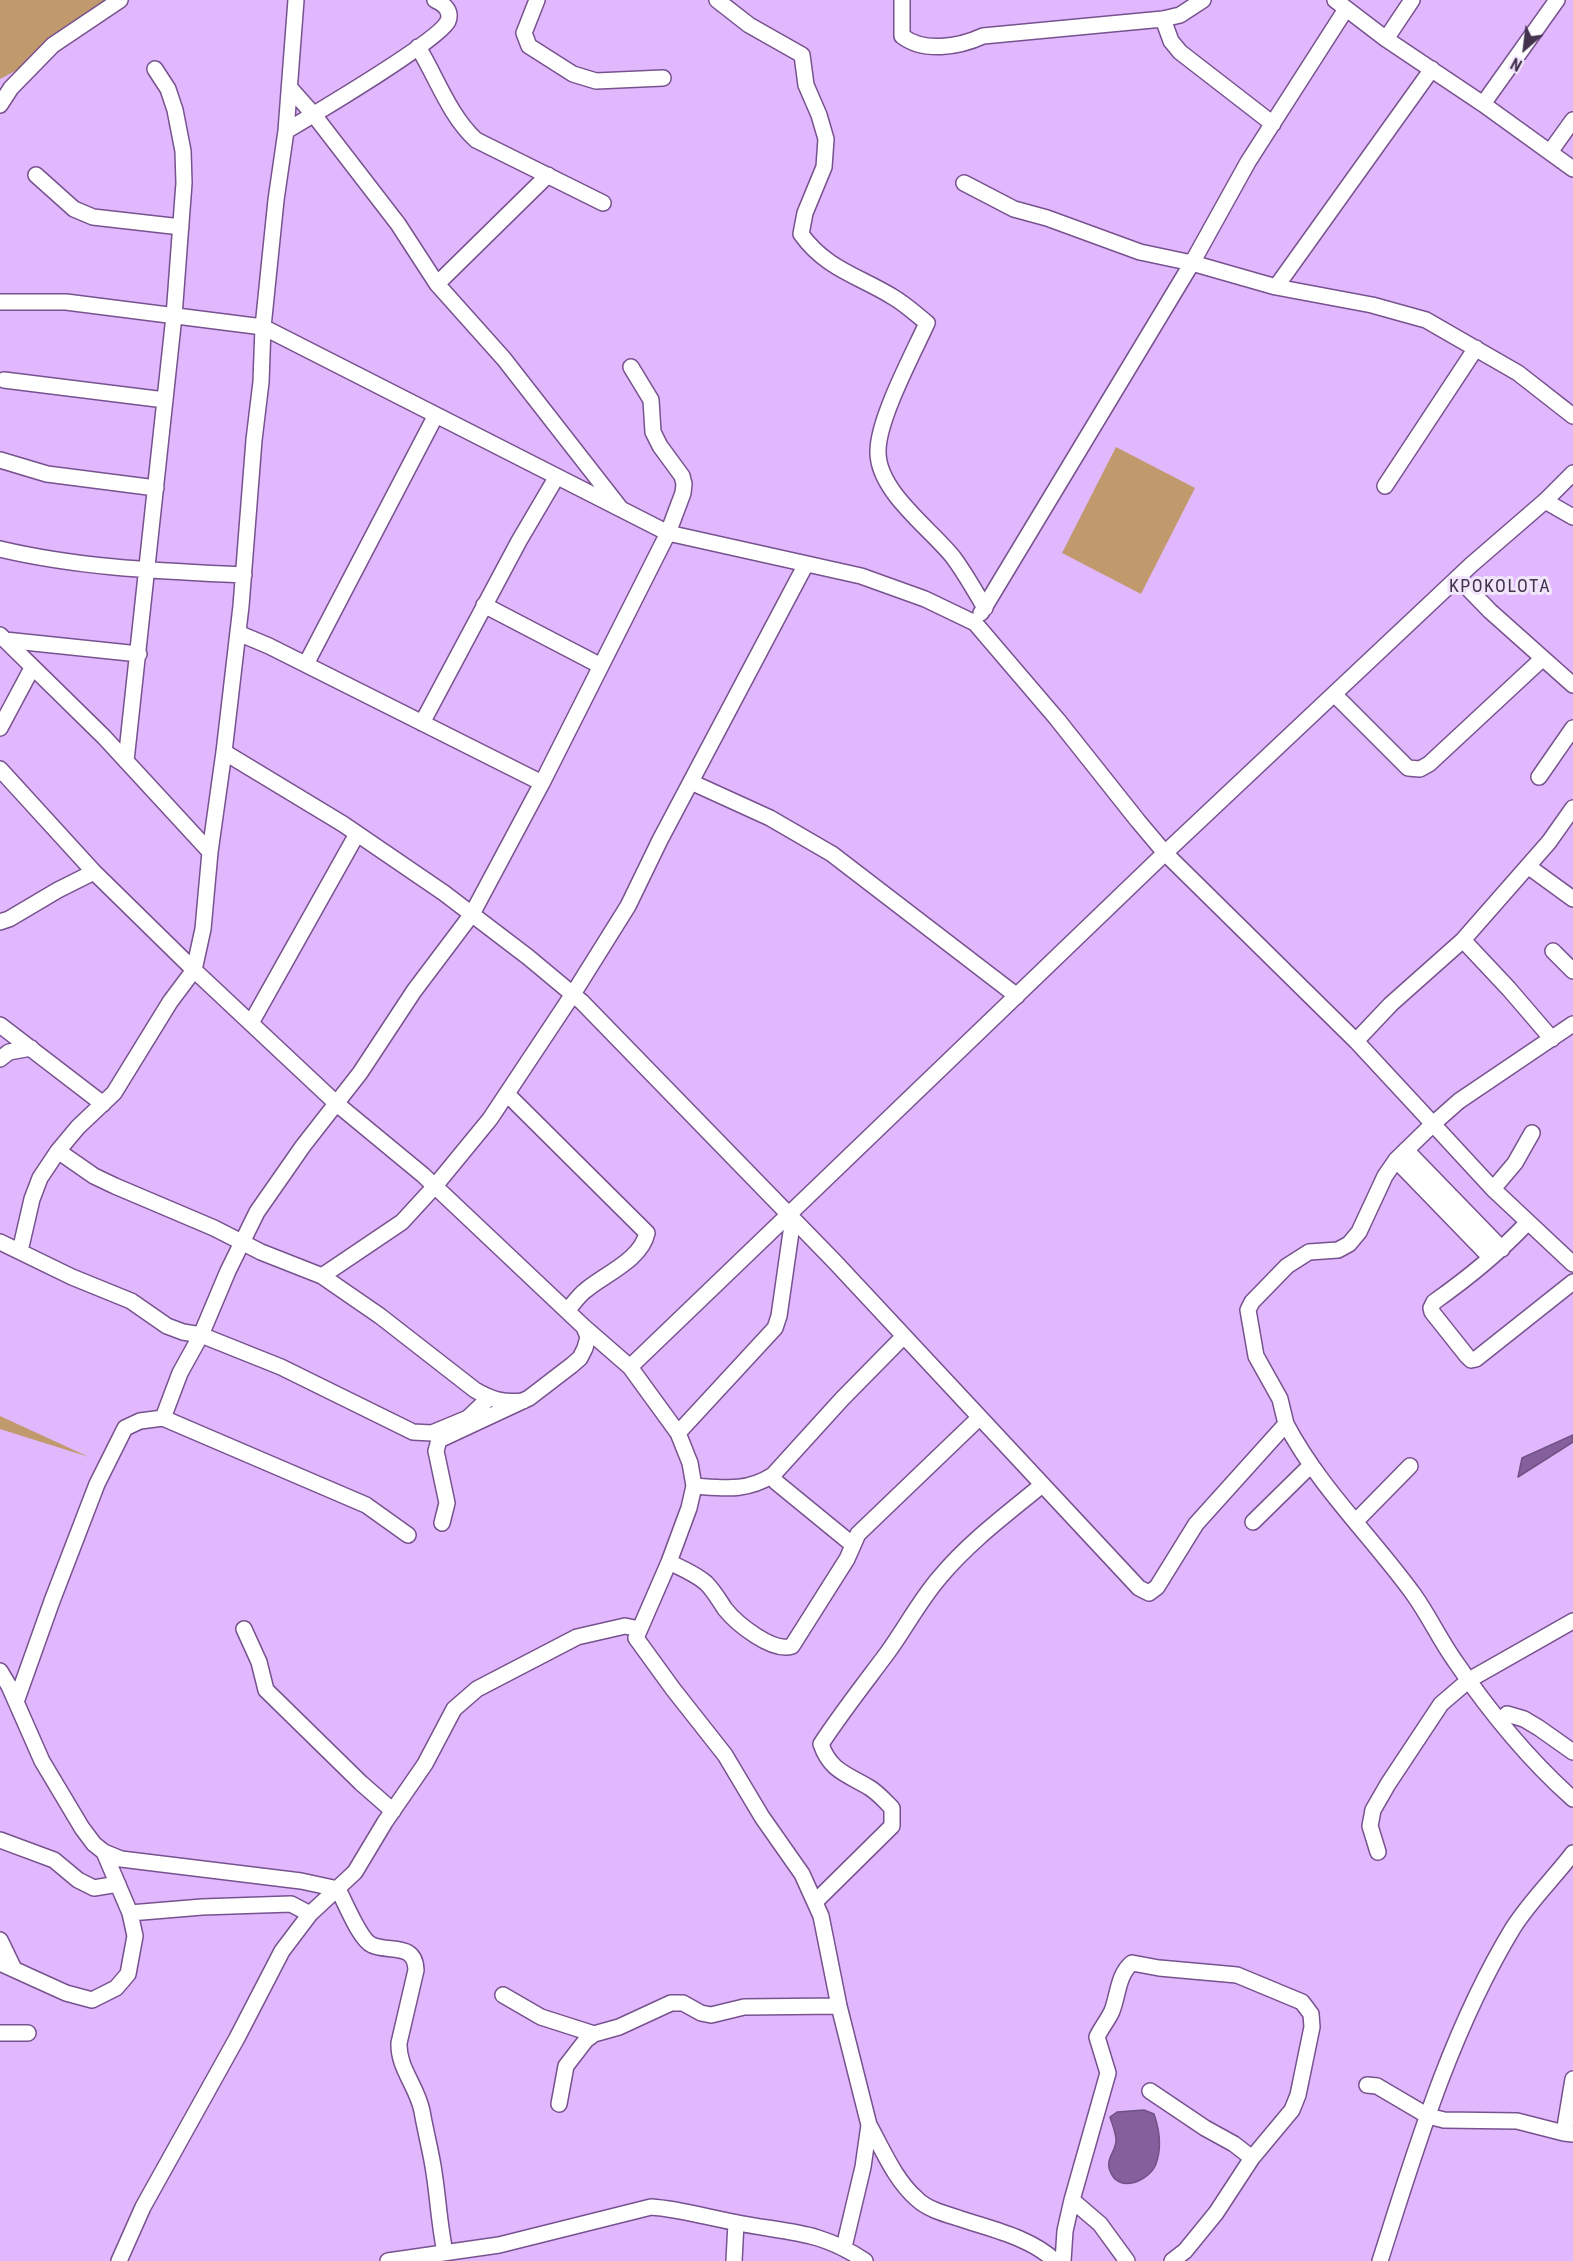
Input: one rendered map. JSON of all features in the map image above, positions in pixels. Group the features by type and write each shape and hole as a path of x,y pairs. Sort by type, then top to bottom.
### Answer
{"street":[{"path":"0,105 11,88 53,45 120,0"},
{"path":"20,1251 35,1188 58,1150 78,1127 114,1093 170,1002 194,970 202,929 238,633 261,382 263,327 276,200 286,131 296,0"},
{"path":"286,131 418,48 443,29 449,19 448,11 444,4 435,0"},
{"path":"537,0 524,33 529,46 547,58 573,74 596,81 663,78"},
{"path":"717,0 749,25 802,55 806,85 826,139 824,167 805,213 801,234 813,251 850,276 894,297 927,323 886,416 878,449 879,464 889,487 953,557 985,608"},
{"path":"902,0 902,36 911,43 932,48 983,36 1165,23 1203,0"},
{"path":"1386,39 1412,0"},
{"path":"1483,104 1557,0"},
{"path":"975,623 1192,263 1340,5 1573,169"},
{"path":"1165,23 1171,41 1180,52 1273,124"},
{"path":"418,48 464,129 476,140 603,203"},
{"path":"126,761 174,316 184,183 183,151 175,110 168,89 155,69"},
{"path":"1276,287 1432,69"},
{"path":"290,88 314,115 398,224 437,284 504,359 623,511"},
{"path":"1550,152 1573,120"},
{"path":"437,284 548,175"},
{"path":"36,176 74,209 93,217 181,227"},
{"path":"964,183 1014,209 1047,218 1140,252 1192,263 1276,287 1372,305 1426,320 1518,373 1573,416"},
{"path":"0,302 66,302 263,327 668,533 861,576 925,599 975,623 1057,719 1165,853 1356,1041 1493,1189 1573,1264"},
{"path":"1385,486 1476,348"},
{"path":"163,1418 180,1373 201,1335 242,1242 263,1203 303,1146 337,1104 414,991 472,914 542,783 668,533 683,493 684,484 682,476 660,446 653,432 651,400 631,367"},
{"path":"4,380 165,400"},
{"path":"306,664 436,415"},
{"path":"0,460 47,474 156,488"},
{"path":"630,1368 791,1216 1165,853 1573,473"},
{"path":"422,723 519,541 556,478"},
{"path":"1545,501 1573,517"},
{"path":"0,549 75,562 147,570 244,575"},
{"path":"322,1276 402,1222 490,1119 507,1094 628,906 806,564"},
{"path":"1458,578 1542,659 1573,685"},
{"path":"484,605 601,666"},
{"path":"238,633 306,664 542,783"},
{"path":"2,637 139,654"},
{"path":"2,637 126,761 210,852"},
{"path":"1334,694 1408,768 1419,769 1429,764 1542,659"},
{"path":"0,728 32,668"},
{"path":"1539,777 1573,729"},
{"path":"224,752 357,834 472,914 573,994 791,1216 1139,1588 1149,1593 1157,1587 1196,1524 1286,1424"},
{"path":"0,769 94,872 194,970 337,1104 435,1186 630,1368 678,1433 690,1463 694,1486 689,1508 669,1562 636,1638 725,1755 762,1817 802,1874 821,1916 839,2006 868,2125 903,2185 918,2201 943,2213 1001,2232 1037,2248 1055,2261"},
{"path":"691,782 770,818 832,854 1017,996"},
{"path":"1356,1041 1391,1005 1463,940 1529,867 1573,808"},
{"path":"251,1023 357,834"},
{"path":"1529,867 1573,899"},
{"path":"0,921 9,919 94,872"},
{"path":"1463,940 1552,1038"},
{"path":"1553,951 1573,971"},
{"path":"1573,1024 1460,1101 1433,1124 1401,1155 1385,1176 1359,1232 1349,1244 1338,1250 1309,1252 1287,1266 1252,1302 1248,1310 1256,1356 1280,1399 1286,1424 1310,1466 1415,1596 1469,1680 1501,1722 1544,1773 1573,1799"},
{"path":"0,1025 103,1104"},
{"path":"0,1059 9,1052 31,1048"},
{"path":"507,1094 647,1233 646,1239 629,1260 584,1291 567,1311"},
{"path":"1493,1189 1515,1163 1532,1133"},
{"path":"58,1150 94,1176 214,1228 261,1252 322,1276 380,1316 475,1390 489,1398 506,1402 523,1401"},
{"path":"1401,1155 1496,1253"},
{"path":"678,1433 775,1328 779,1316 791,1216"},
{"path":"1527,1223 1470,1277 1434,1302 1432,1312 1471,1360 1476,1359 1527,1321 1568,1286 1573,1303"},
{"path":"0,1242 131,1301 167,1326 201,1335 281,1367 413,1432 432,1433 468,1418 489,1398"},
{"path":"442,1524 447,1503 436,1451 439,1440 523,1401 580,1358 588,1337 584,1327"},
{"path":"694,1486 736,1489 761,1483 773,1475 842,1398 903,1337"},
{"path":"16,1702 97,1484 125,1428 141,1421 163,1418 366,1505 408,1535"},
{"path":"669,1562 704,1581 743,1627 775,1646 784,1648 792,1646 847,1559 858,1534 979,1418"},
{"path":"1253,1522 1310,1466"},
{"path":"1356,1521 1410,1466"},
{"path":"773,1475 776,1482 853,1545"},
{"path":"815,1902 892,1826 892,1808 872,1789 841,1773 825,1758 820,1744 940,1576 1041,1485"},
{"path":"1378,1852 1370,1826 1373,1810 1441,1704 1469,1680 1573,1621"},
{"path":"119,2261 143,2207 237,2038 282,1951 310,1914 355,1872 425,1764 454,1709 477,1689 577,1637 625,1626 639,1629"},
{"path":"244,1629 259,1662 266,1690 361,1784 393,1811"},
{"path":"0,1671 42,1761 82,1828 94,1844 104,1852 121,1858 301,1881 338,1889 370,1945 399,1949 409,1953 416,1960 416,1970 399,2043 399,2055 401,2064 413,2084 422,2112 433,2165 440,2229 445,2252"},
{"path":"1501,1722 1507,1714 1524,1719 1573,1752"},
{"path":"0,1840 54,1860 78,1880 94,1888 118,1884"},
{"path":"0,1940 7,1966 66,1993 92,2000 116,1988 128,1974 135,1936 130,1913 104,1852"},
{"path":"1380,2261 1428,2116 1467,2017 1492,1964 1515,1925 1573,1853"},
{"path":"130,1913 202,1907 291,1904 310,1914"},
{"path":"1063,2261 1065,2231 1072,2200 1108,2073 1097,2037 1110,2014 1117,1990 1128,1966 1132,1963 1159,1968 1237,1975 1302,2002 1311,2014 1312,2027 1298,2095 1292,2110 1252,2158 1216,2213 1185,2251 1172,2261"},
{"path":"503,1995 541,2017 594,2034"},
{"path":"559,2104 566,2066 586,2040 594,2034 619,2027 671,2002 682,2003 701,2013 711,2015 744,2007 839,2006"},
{"path":"0,2033 28,2033"},
{"path":"1367,2085 1377,2086 1428,2116 1458,2122 1517,2121 1569,2133 1573,2079"},
{"path":"1150,2091 1205,2128 1234,2144 1252,2158"},
{"path":"844,2247 863,2167 868,2125"},
{"path":"1072,2200 1100,2224 1126,2261"},
{"path":"388,2261 499,2246 651,2207 674,2209 736,2223 804,2233 844,2247 865,2261"},
{"path":"734,2261 736,2223"}],"shaded area":[{"path":"0,0 104,0 111,13 38,59 0,79"},
{"path":"1116,447 1195,488 1141,594 1062,553"},
{"path":"0,1416 89,1457 0,1429"},
{"path":"1573,1435 1573,1442 1518,1477 1522,1458"},
{"path":"1144,2110 1154,2114 1158,2127 1160,2145 1158,2158 1148,2175 1134,2183 1127,2184 1114,2178 1110,2171 1109,2162 1116,2140 1110,2117 1117,2112"}],"district":[{"name":"KPOKOLOTA","path":"1500,587"}]}
